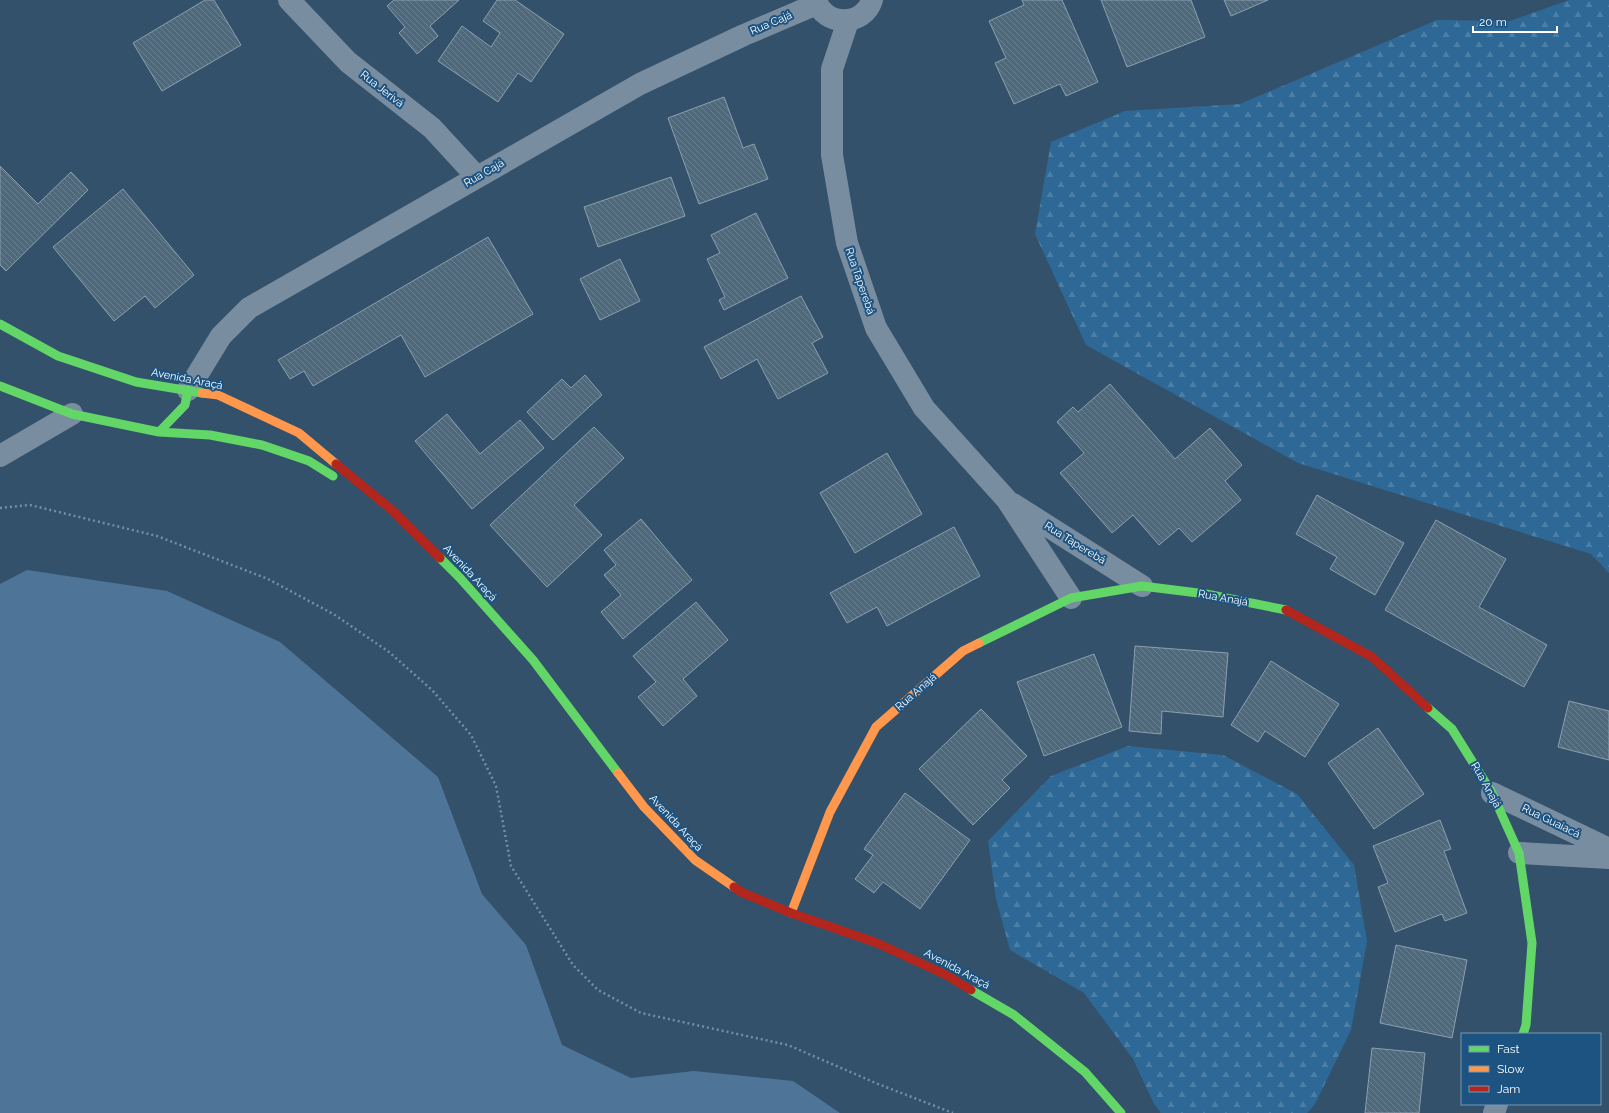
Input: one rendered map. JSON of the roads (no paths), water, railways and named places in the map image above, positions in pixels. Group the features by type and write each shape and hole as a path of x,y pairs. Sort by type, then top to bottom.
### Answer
{"street":[{"name":"Rua Jerivá","path":"289,0 348,62 432,128 477,177"},
{"path":"816,2 822,12 830,18 839,21 848,21 858,18 866,11 872,0"},
{"name":"Rua Cajá","path":"188,390 221,336 249,308 640,84 816,2"},
{"name":"Rua Taperebá","path":"848,21 832,69 832,155 847,243 876,328 924,408 1007,500 1071,598"},
{"name":"Avenida Araçá","path":"0,324 58,356 136,382 218,395 299,433 393,511 460,578 533,660 644,807 695,860 741,892 791,913 877,943 946,974 1014,1015 1085,1072 1122,1113"},
{"name":"Avenida Araçá","path":"0,386 72,414 159,432 210,435 262,445 309,461 393,511"},
{"path":"159,432 185,405 188,390"},
{"path":"0,456 72,414"},
{"name":"Rua Taperebá","path":"1007,500 1142,586"},
{"name":"Rua Anajá","path":"791,913 830,812 876,727 963,651 1071,598 1142,586 1206,594 1285,609 1372,657 1452,729 1492,793 1519,852 1532,943 1526,1025 1523,1033"},
{"name":"Rua Guaiacá","path":"1492,793 1609,849"},
{"name":"Rua Guaiacá","path":"1519,852 1609,858"}]}
